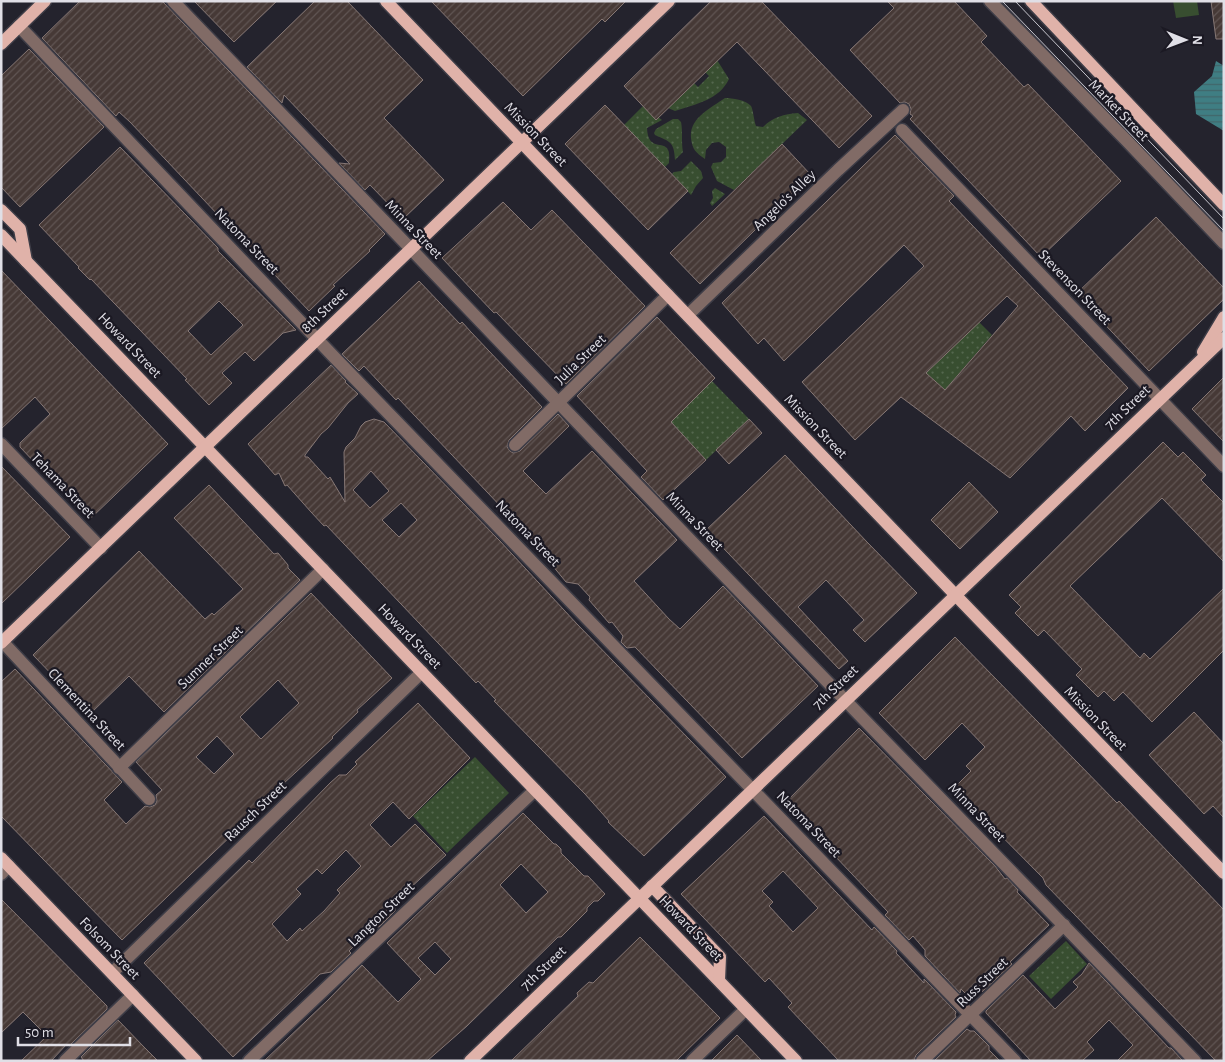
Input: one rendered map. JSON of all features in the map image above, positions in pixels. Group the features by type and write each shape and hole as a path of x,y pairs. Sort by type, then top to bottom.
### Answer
{"main road":[{"path":"1,44 45,1"},
{"name":"Mission Street","path":"386,1 954,595 1224,873"},
{"name":"8th Street","path":"2,642 669,1"},
{"name":"Market Street","path":"1031,1 1224,205"},
{"path":"1,210 20,230 26,261"},
{"name":"Howard Street","path":"1,235 796,1061"},
{"path":"1197,363 1224,317"},
{"name":"7th Street","path":"470,1061 1224,338"},
{"name":"Folsom Street","path":"4,866 112,973 196,1061"},
{"path":"652,886 720,956 719,980"}],"street":[{"name":"Minna Street","path":"173,1 1196,1061"},
{"name":"Market Street","path":"990,1 1224,243"},
{"name":"Natoma Street","path":"19,26 318,339 1015,1061"},
{"name":"Angelo's Alley","path":"688,315 903,110"},
{"name":"Stevenson Street","path":"902,130 1224,466"},
{"name":"Julia Street","path":"515,445 668,295"},
{"name":"Tehama Street","path":"1,444 101,548"},
{"name":"Sumner Street","path":"119,768 323,569"},
{"name":"Clementina Street","path":"2,642 149,799"},
{"name":"Rausch Street","path":"112,973 422,672"},
{"name":"Langton Street","path":"249,1061 535,790"},
{"name":"Russ Street","path":"922,1061 1064,925"},
{"path":"65,1061 133,995"},
{"path":"692,1061 746,1009"}],"green space":[{"path":"1173,1 1197,1 1199,15 1176,18"},
{"path":"717,60 729,79 719,92 713,97 675,111 668,108 694,83 698,87 709,76 705,72"},
{"path":"725,98 749,104 752,108 756,126 763,127 775,118 793,113 798,113 807,120 734,190 717,181 711,167 713,163 721,162 726,157 726,147 719,142 712,143 706,150 705,159 695,150 691,138 691,131 697,119"},
{"path":"643,106 662,120 647,128 650,140 653,143 666,147 669,151 669,163 665,167 624,125"},
{"path":"673,119 678,119 681,122 683,152 675,160 674,149 670,143 654,133 656,129"},
{"path":"691,161 701,171 703,178 691,195 672,174 681,171"},
{"path":"715,188 725,194 712,206 710,203 713,198 712,191"},
{"path":"979,322 992,335 945,390 926,373"},
{"path":"712,381 749,419 706,460 671,422"},
{"path":"475,757 509,793 447,853 413,816"},
{"path":"1066,941 1087,964 1051,999 1029,976"}],"water":[{"path":"1216,61 1224,66 1224,131 1196,114 1194,92 1212,76"}],"building":[{"path":"80,1 162,1 385,234 309,311 130,122 119,112 116,116 42,38"},
{"path":"194,1 277,1 234,42"},
{"path":"315,1 347,1 423,80 384,118 444,180 403,219 370,185 365,190 339,163 350,164 284,95 282,103 247,67"},
{"path":"431,1 626,1 605,22 602,19 523,96"},
{"path":"711,1 761,1 872,116 839,148 737,42 656,120 624,86"},
{"path":"887,1 954,1 987,36 981,42 1024,87 1028,84 1121,181 1041,257 910,119 913,116 910,114 909,104 905,102 900,103 850,50 894,8"},
{"path":"1211,1 1224,1 1224,39 1216,39"},
{"path":"29,49 104,127 20,207 1,187 1,76"},
{"path":"605,105 688,191 648,230 565,144"},
{"path":"895,135 954,196 949,201 1128,388 1085,431 1071,416 1010,478 901,397 855,440 802,382 924,266 904,245 784,361 764,338 758,344 722,303","holes":["1007,296 1018,306 945,390 926,373"]},
{"path":"782,144 811,175 700,284 670,253"},
{"path":"120,147 296,330 283,333 254,361 245,352 222,373 232,383 209,405 185,380 187,379 91,279 78,268 39,225","holes":["219,301 243,325 211,355 188,331"]},
{"path":"503,202 531,230 552,210 645,306 566,384 496,312 494,313 442,258"},
{"path":"1156,217 1224,288 1224,299 1149,371 1076,294"},
{"path":"1,270 168,444 89,520 20,447 20,443 50,414 35,397 1,429"},
{"path":"419,281 460,324 462,322 542,407 509,440 507,447 510,451 513,453 520,451 558,414 569,426 523,471 546,494 592,451 677,540 634,581 669,619 680,629 723,586 818,686 742,758 635,647 627,648 621,642 623,636 612,622 609,623 589,600 590,597 578,584 566,582 543,554 543,551 517,524 513,527 502,514 505,511 398,398 396,400 364,366 359,371 342,354"},
{"path":"657,317 715,378 671,422 706,460 663,500 641,477 647,471 577,396"},
{"path":"331,365 358,394 321,434 305,457 308,457 328,479 330,477 345,502 344,452 346,447 355,438 365,422 374,419 384,422 726,777 644,856 608,822 585,794 494,701 496,700 478,681 476,683 326,525 324,526 287,485 285,486 279,473 275,475 248,444","holes":["371,471 389,491 370,508 353,490","401,503 417,520 399,537 382,520"]},
{"path":"1224,377 1224,442 1192,409"},
{"path":"749,419 762,433 729,464 716,450"},
{"path":"1163,442 1178,457 1183,452 1206,475 1201,480 1224,503 1224,562 1162,498 1070,586 1140,658 1144,653 1150,659 1224,588 1224,650 1152,722 1123,692 1114,701 1104,691 1098,697 1076,675 1082,669 1044,630 1038,636 1015,613 1021,607 1009,595"},
{"path":"785,455 917,593 865,642 853,630 864,620 826,580 798,607 848,661 839,669 706,530"},
{"path":"1,466 70,537 1,604"},
{"path":"969,482 998,512 960,549 931,520"},
{"path":"209,485 274,554 278,553 288,565 288,568 300,580 164,712 129,676 90,714 33,655 139,551 205,619 212,613 214,615 243,589 174,518"},
{"path":"311,593 392,678 357,710 358,712 333,738 283,784 283,789 271,801 261,810 258,810 122,940 1,816 1,682 15,669 122,782 104,800 126,824 145,806 155,805 157,801 156,795 162,790 136,762","holes":["278,680 299,703 261,739 240,717","217,736 234,754 214,774 196,757"]},
{"path":"955,637 1117,803 1119,801 1224,910 1224,1061 1216,1061 1046,885 1043,878 954,788 971,771 966,766 985,747 962,723 925,760 879,713"},
{"path":"418,703 470,758 409,819 393,802 370,825 391,847 415,824 446,855 395,902 395,911 379,927 370,927 357,938 358,942 349,951 351,953 331,972 320,974 233,1057 144,963 249,860 252,863 330,783 339,775 346,775 357,764 355,762","holes":["346,850 361,866 337,890 340,893 324,911 302,931 300,928 287,941 272,924 301,894 296,889 317,869 322,874"]},
{"path":"1194,712 1224,744 1224,818 1213,806 1204,814 1149,755"},
{"path":"859,728 995,866 1005,879 1007,878 1018,890 1017,892 1049,925 1010,962 1012,964 972,1000 961,989 960,993 925,956 925,950 913,936 909,940 885,915 888,912 833,854 836,850 812,826 810,828 786,802"},
{"path":"523,813 561,849 561,853 584,876 588,876 605,894 598,901 594,901 587,908 587,911 561,937 558,937 467,1026 427,1061 264,1061 362,965 398,1002 421,979 387,943","holes":["521,864 548,892 526,913 500,885","435,942 451,959 435,975 418,958"]},
{"path":"764,816 872,930 874,927 924,983 924,979 956,1012 956,1017 916,1055 914,1061 839,1061 788,1007 792,1003 769,978 765,982 681,894","holes":["783,871 818,908 793,932 769,906 773,902 762,891"]},
{"path":"1,899 107,1006 107,1009 69,1046 67,1044 51,1061 21,1061 47,1036 23,1012 1,1033"},
{"path":"640,937 720,1018 676,1061 511,1061 578,996 577,993 589,982 593,983"},
{"path":"1089,963 1183,1061 1117,1061 1133,1045 1109,1020 1087,1042 1094,1050 1082,1061 1031,1061 986,1013 1023,975 1055,1009 1078,987 1073,982 1082,974"},
{"path":"118,1020 158,1061 84,1061 81,1057"},
{"path":"967,1029 974,1031 989,1046 989,1050 1000,1061 934,1061"},
{"path":"737,1035 762,1061 711,1061"}],"tram line":[{"path":"1002,1 1224,231"},
{"path":"1015,1 1224,219"}]}
